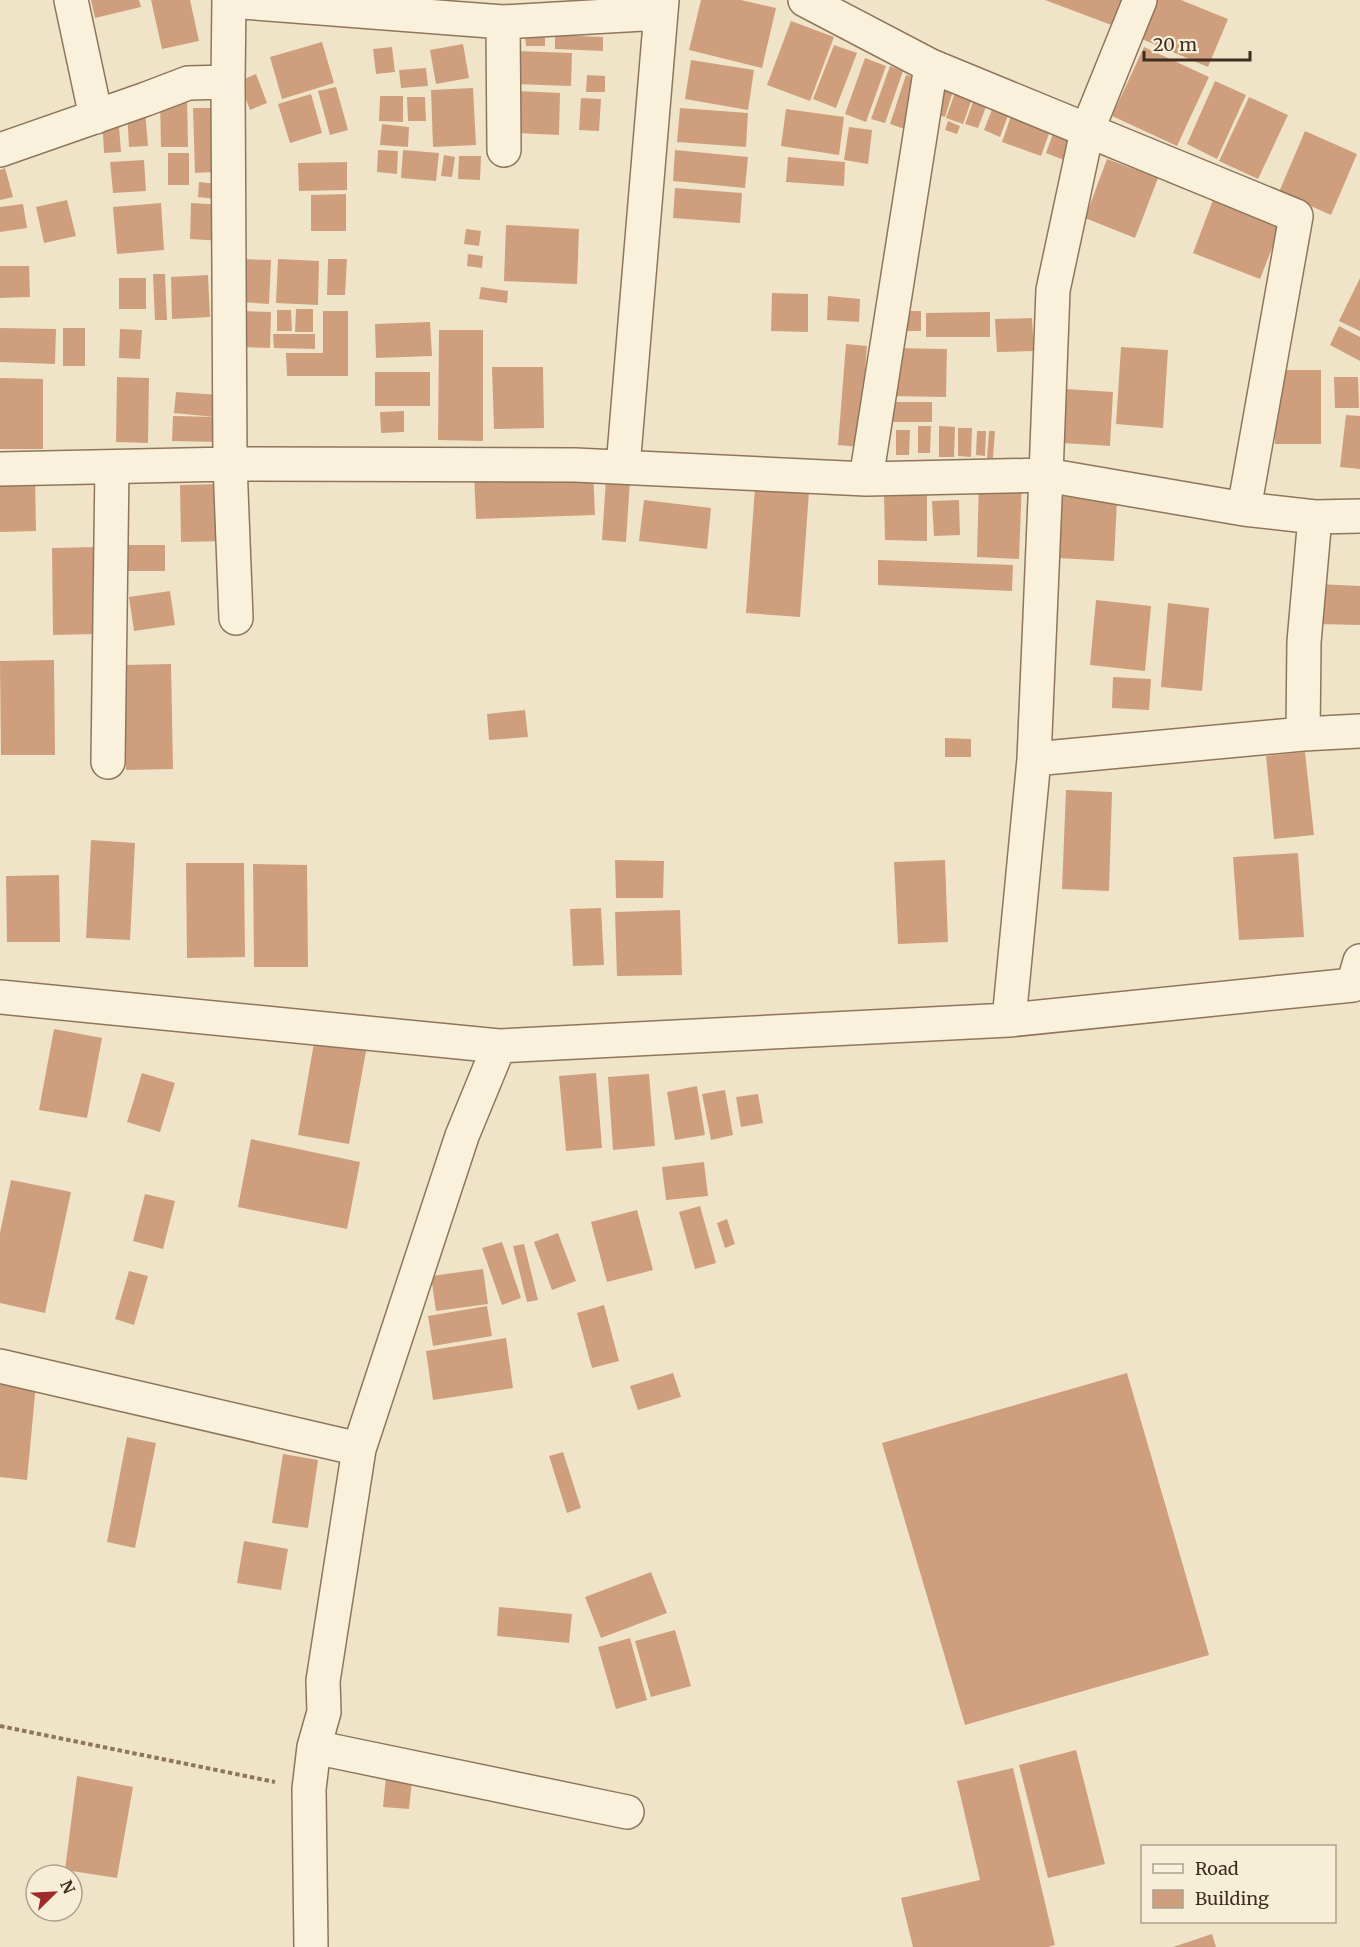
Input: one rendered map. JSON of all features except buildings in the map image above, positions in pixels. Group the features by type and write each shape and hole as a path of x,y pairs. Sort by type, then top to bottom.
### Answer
{"street":[{"path":"71,0 96,117"},
{"path":"236,618 230,464 229,0 502,22 662,7 623,467"},
{"path":"805,0 931,66 1296,216 1244,509"},
{"path":"1009,1020 1034,759 1053,290 1087,131 1140,0"},
{"path":"502,22 504,150"},
{"path":"866,479 931,66"},
{"path":"0,150 188,83 228,82"},
{"path":"0,469 230,464 575,465 866,479 1046,475 1244,509 1315,517 1360,516"},
{"path":"108,762 112,466"},
{"path":"1303,734 1304,642 1315,517"},
{"path":"1034,759 1360,730"},
{"path":"0,997 499,1046 1009,1020 1353,985 1360,961"},
{"path":"311,1947 309,1789 314,1748 324,1712 323,1681 359,1449 462,1136 499,1046"},
{"path":"0,1366 359,1449"},
{"path":"314,1748 627,1812"}],"path":[{"path":"0,1726 309,1789"}]}
